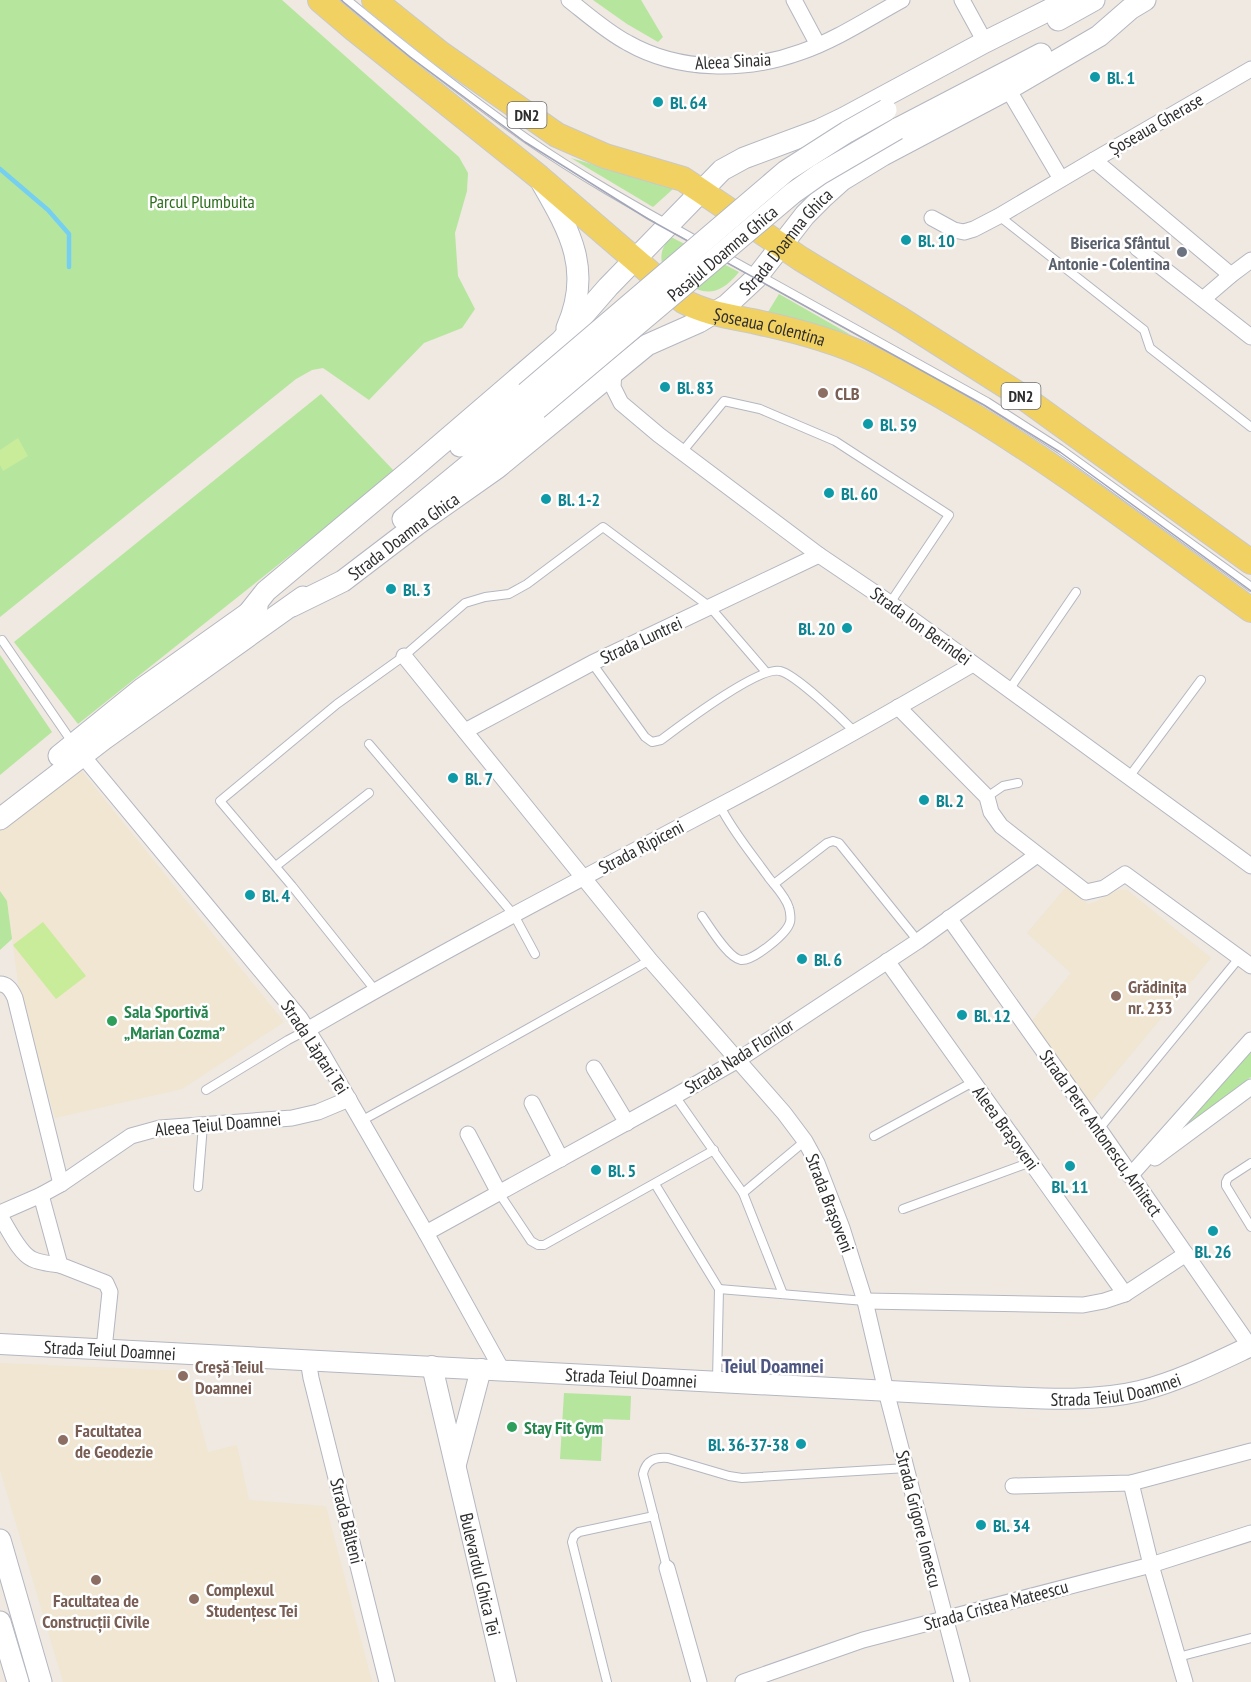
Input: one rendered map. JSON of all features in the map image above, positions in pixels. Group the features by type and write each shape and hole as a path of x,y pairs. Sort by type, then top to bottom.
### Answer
{"main road":[{"name":"Șoseaua Colentina","path":"320,0 539,177 682,301 699,309 823,339 869,357 1001,432 1052,466 1251,610"},
{"name":"DN2","path":"374,0 440,53 557,135 605,156 683,179 781,246 1023,397 1251,562"},
{"name":"Strada Doamna Ghica","path":"247,615 266,591 561,341 608,287 713,178 731,164 819,130 883,117 985,42 1069,0"},
{"name":"Pasajul Doamna Ghica","path":"347,550 531,401 820,174 883,117 1094,0"},
{"name":"Strada Doamna Ghica","path":"0,803 292,606 344,581 419,523 497,468 652,342 716,313 758,275 805,215 842,180 891,150 1008,89 1099,36 1138,4"},
{"name":"Pasajul Doamna Ghica","path":"883,117 1138,4"},
{"path":"539,177 571,238 579,274 574,309 561,341"},
{"name":"Strada Doamna Ghica","path":"0,819 143,688 300,576 347,550"},
{"name":"Strada Doamna Ghica","path":"292,606 347,550"},
{"path":"0,1540 41,1682"},
{"path":"0,1622 18,1682"}],"street":[{"name":"Aleea Sinaia","path":"569,0 627,43 653,55 685,64 718,65 767,61 801,52 902,0"},
{"path":"794,0 818,45"},
{"path":"962,0 985,42"},
{"name":"Șoseaua Gherase","path":"932,218 954,230 964,232 974,229 1251,69"},
{"path":"1008,89 1061,179"},
{"path":"1094,160 1231,275"},
{"path":"1137,248 1251,337"},
{"path":"1203,299 1251,260"},
{"name":"Strada Ion Berindei","path":"614,372 613,387 621,403 682,452 819,555 890,603 1251,866"},
{"name":"Strada Luntrei","path":"465,731 592,663 819,555"},
{"path":"404,656 582,878"},
{"name":"Strada Ripiceni","path":"308,1030 375,990 720,806 973,664"},
{"path":"898,707 987,796 991,812 1001,826 1086,892 1104,888 1125,874 1245,962"},
{"name":"Strada Lăptari Tei","path":"77,750 308,1030 426,1233 502,1370"},
{"name":"Strada Nada Florilor","path":"426,1233 627,1123 738,1059 918,941 1037,855"},
{"name":"Strada Brașoveni","path":"582,878 650,960 784,1113 805,1141 818,1163 842,1228 865,1301 886,1391"},
{"name":"Strada Petre Antonescu, Arhitect","path":"949,918 1251,1347"},
{"name":"Aleea Brașoveni","path":"887,961 1125,1294"},
{"path":"0,984 11,989 15,998 61,1184"},
{"path":"1130,1176 1251,1040"},
{"path":"594,1068 627,1123"},
{"path":"1130,1176 1251,1087"},
{"name":"Aleea Teiul Doamnei","path":"0,1215 61,1184 140,1132 160,1128 282,1120 318,1115 349,1099"},
{"path":"532,1103 561,1159"},
{"path":"468,1134 499,1193"},
{"path":"41,1195 60,1265"},
{"path":"0,1215 24,1254 30,1258 60,1265 106,1283 110,1292 104,1349"},
{"path":"865,1301 1083,1305 1125,1294 1186,1254"},
{"name":"Strada Teiul Doamnei","path":"0,1344 1057,1398 1139,1391 1165,1384 1251,1347"},
{"name":"Strada Bălteni","path":"308,1360 387,1682"},
{"name":"Bulevardul Ghica Tei","path":"432,1366 506,1682"},
{"name":"Bulevardul Ghica Tei","path":"456,1467 481,1369"},
{"name":"Strada Grigore Ionescu","path":"886,1391 962,1682"},
{"path":"1013,1486 1131,1483 1251,1451"},
{"path":"1131,1483 1151,1565 1185,1682"},
{"name":"Strada Cristea Mateescu","path":"743,1682 863,1640 1151,1565 1251,1533"},
{"path":"667,1568 699,1682"}],"lane":[{"path":"347,0 412,54 528,139 610,192 987,402 1060,449 1251,587"},
{"path":"883,117 891,150"},
{"path":"999,216 1144,330 1150,348 1251,427"},
{"path":"543,356 579,401"},
{"path":"682,452 724,401 760,409 835,441 949,515 890,603"},
{"path":"1125,518 1153,516"},
{"path":"375,990 276,866 220,801 337,704 404,656 465,603 508,594 527,584 603,527 710,607 766,672"},
{"path":"1009,690 1076,592"},
{"path":"2,640 77,750"},
{"path":"592,663 645,737 652,742 661,740 723,696 766,672 779,670 790,675 855,732"},
{"path":"1129,777 1201,680"},
{"path":"369,744 514,915 535,954"},
{"path":"987,796 1003,786 1018,783"},
{"path":"276,866 369,793"},
{"path":"702,916 728,952 739,960 749,959 759,953 784,933 790,922 789,909 774,884 736,834 720,806"},
{"path":"774,884 827,843 839,843 918,941"},
{"path":"361,1121 650,960"},
{"path":"1099,1129 1245,962"},
{"path":"206,1090 308,1030"},
{"path":"874,1136 973,1082"},
{"path":"675,1096 743,1193 783,1294"},
{"path":"198,1187 204,1125"},
{"path":"743,1193 805,1141"},
{"path":"499,1193 531,1241 544,1245 714,1150"},
{"path":"903,1209 1030,1162"},
{"path":"1251,1162 1228,1178 1226,1182 1226,1186 1251,1227"},
{"path":"655,1184 719,1289 717,1382"},
{"path":"719,1289 865,1301"},
{"path":"667,1568 643,1474 644,1467 649,1461 658,1457 742,1478 907,1468"},
{"path":"607,1682 572,1542 574,1536 579,1532 654,1516"},
{"path":"1178,1657 1251,1638"}],"shaded area":[{"path":"76,764 284,1022 182,1089 55,1118 20,998 7,901 0,891 0,829"},
{"name":"Grădinița nr. 233","path":"1067,886 1088,904 1118,890 1127,890 1211,958 1089,1105 1031,1022 1071,973 1027,933"},
{"name":"Complexul Studențesc Tei","path":"0,1363 186,1371 208,1452 237,1445 249,1500 326,1506 372,1682 63,1682 0,1470"}],"green space":[{"name":"Parcul Plumbuita","path":"0,0 282,0 459,157 468,173 467,191 455,233 458,276 475,309 462,328 424,343 369,400 323,368 312,370 296,379 0,617"},
{"path":"593,0 641,0 663,37 658,42"},
{"path":"571,158 673,189 653,207"},
{"path":"671,237 739,272 728,283 709,292 691,286 662,264 663,249"},
{"path":"779,294 851,335 768,312"},
{"path":"321,394 395,472 78,724 14,642"},
{"path":"18,438 28,456 3,471 0,465 0,450"},
{"path":"0,655 52,732 0,775"},
{"path":"0,891 7,901 12,939 0,950"},
{"path":"43,922 86,976 56,999 13,945"},
{"path":"1251,1049 1251,1077 1162,1146"},
{"path":"564,1393 631,1396 630,1420 603,1419 601,1461 560,1459"}],"waterway":[{"path":"0,169 48,210 69,234 69,267"}],"tram line":[{"path":"341,0 410,57 525,142 648,219 984,405 1060,452 1251,591"}],"place":[{"name":"Bl. 1","path":"1095,77"},
{"name":"Bl. 64","path":"658,102"},
{"name":"Bl. 10","path":"906,240"},
{"name":"Biserica Sfântul Antonie - Colentina","path":"1182,252"},
{"name":"Bl. 83","path":"665,387"},
{"name":"CLB","path":"823,393"},
{"name":"Bl. 59","path":"868,424"},
{"name":"Bl. 60","path":"829,493"},
{"name":"Bl. 1-2","path":"546,499"},
{"name":"Bl. 3","path":"391,589"},
{"name":"Bl. 20","path":"847,628"},
{"name":"Bl. 7","path":"453,778"},
{"name":"Bl. 2","path":"924,800"},
{"name":"Bl. 4","path":"250,895"},
{"name":"Bl. 6","path":"802,959"},
{"name":"Grădinița nr. 233","path":"1116,996"},
{"name":"Bl. 12","path":"962,1015"},
{"name":"Sala Sportivă „Marian Cozma”","path":"112,1021"},
{"name":"Bl. 11","path":"1070,1166"},
{"name":"Bl. 5","path":"596,1170"},
{"name":"Bl. 26","path":"1213,1231"},
{"name":"Creșă Teiul Doamnei","path":"183,1376"},
{"name":"Stay Fit Gym","path":"512,1427"},
{"name":"Facultatea de Geodezie","path":"63,1440"},
{"name":"Bl. 36-37-38","path":"801,1444"},
{"name":"Bl. 34","path":"981,1525"},
{"name":"Facultatea de Construcții Civile","path":"96,1580"},
{"name":"Complexul Studențesc Tei","path":"194,1599"}],"district":[{"name":"Teiul Doamnei","path":"773,1366"}]}
